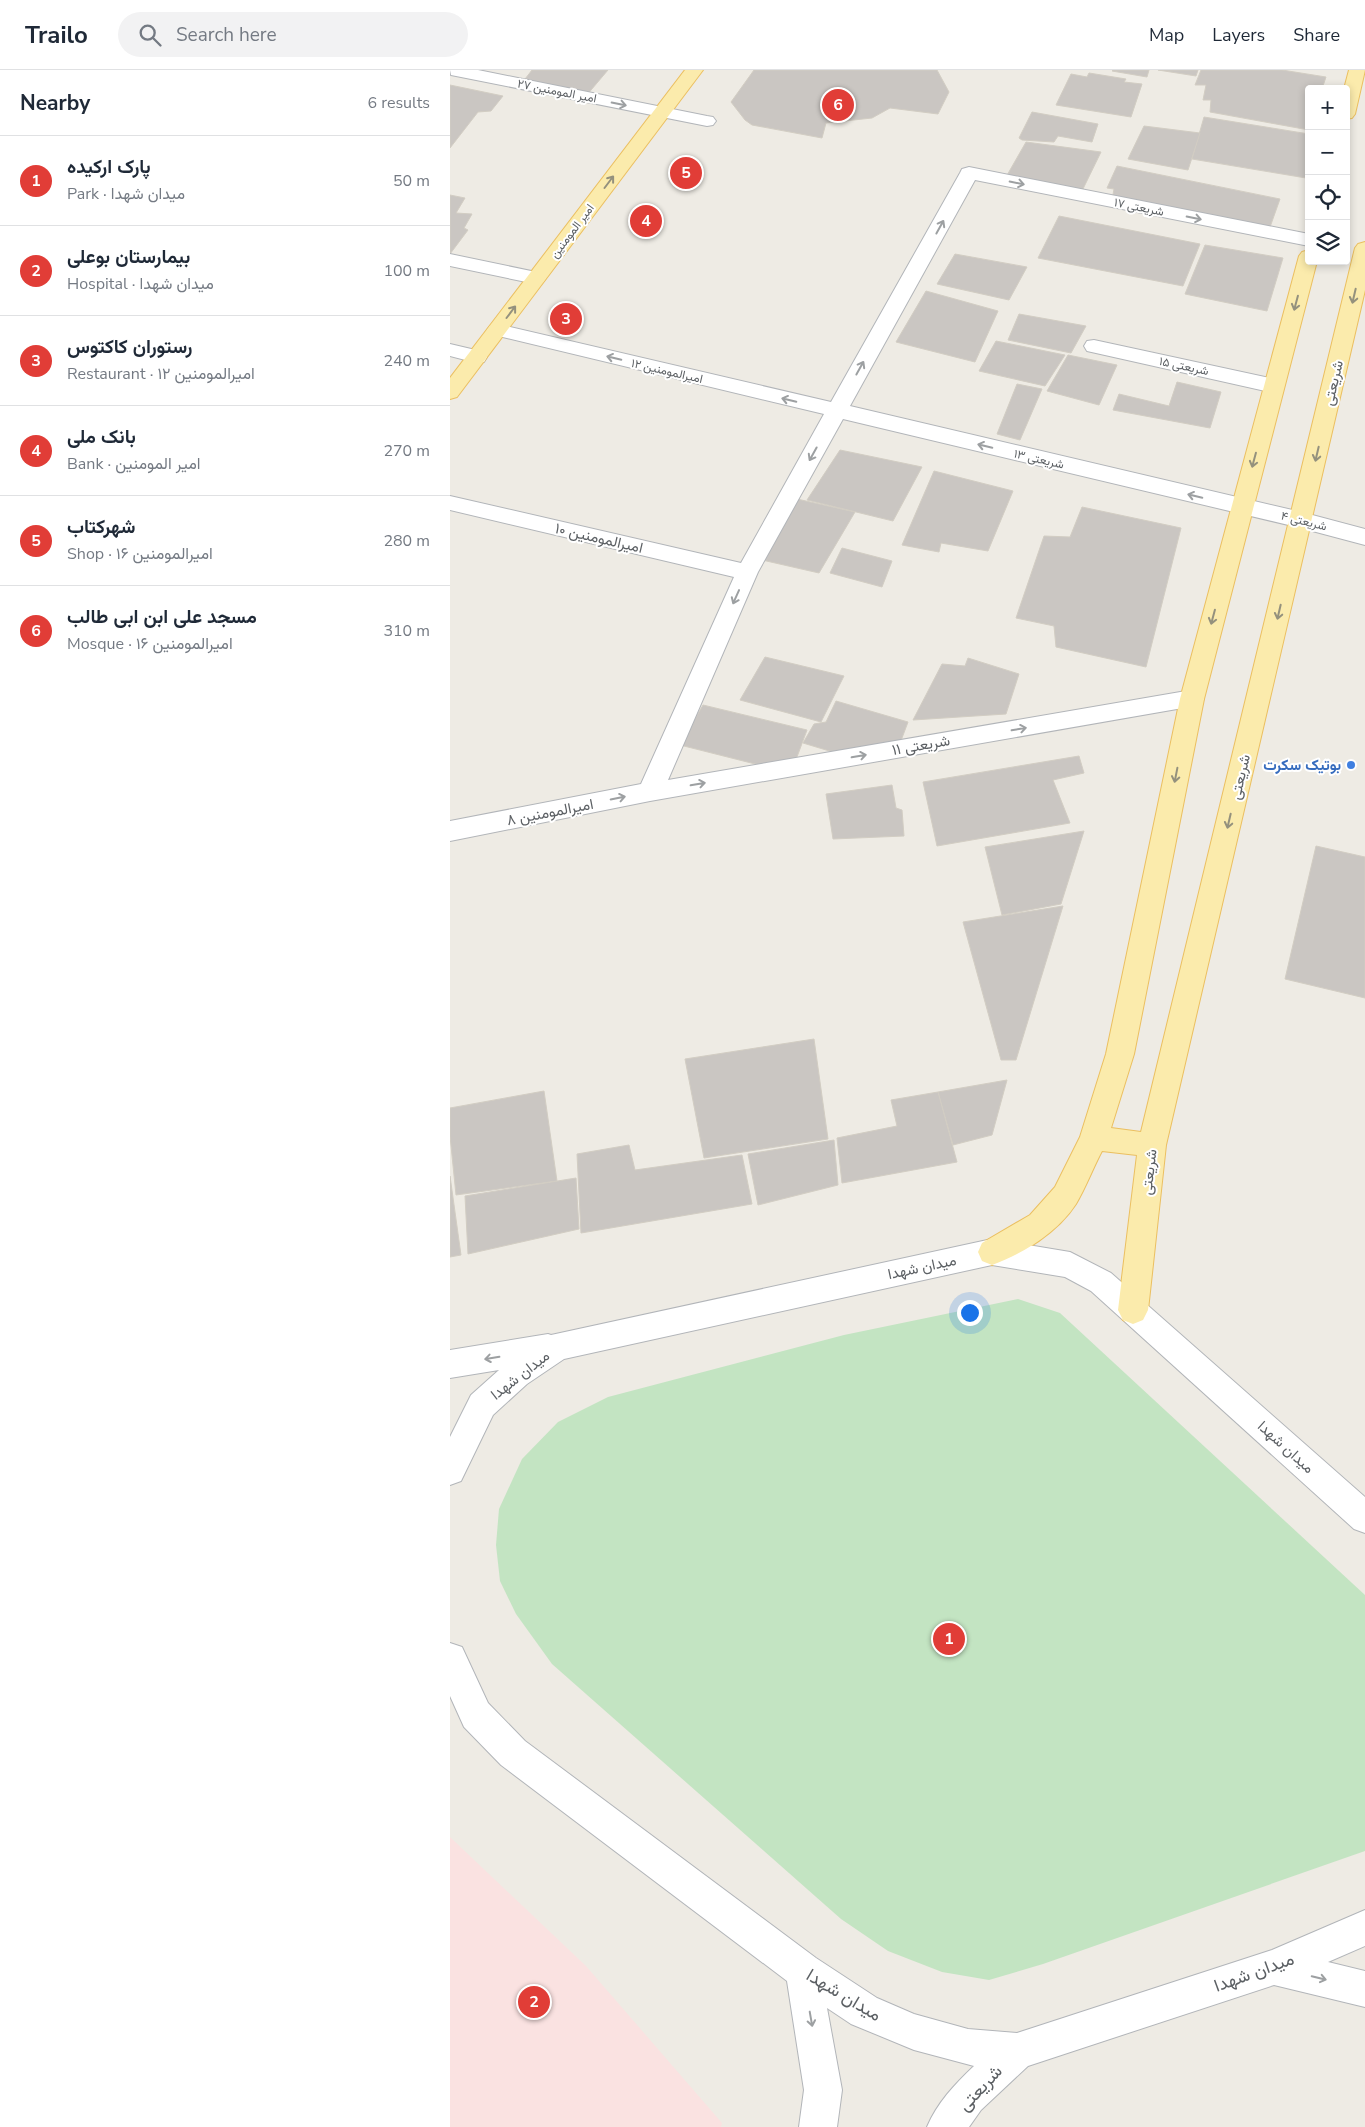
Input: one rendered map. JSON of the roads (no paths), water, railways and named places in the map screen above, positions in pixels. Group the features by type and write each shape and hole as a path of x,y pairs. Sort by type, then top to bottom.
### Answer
{"main road":[{"name":"امیر المومنین","path":"450,392 694,70"},
{"path":"1350,99 1358,70"},
{"name":"شریعتی","path":"1133,1310 1152,1145 1365,248"},
{"path":"992,1252 1040,1224 1065,1196 1094,1138 1120,1054 1192,699 1307,265"},
{"path":"1094,1138 1152,1145"}],"street":[{"name":"امیر المومنین ۲۷","path":"451,70 707,121"},
{"name":"شریعتی ۱۷","path":"836,411 969,173 1305,239"},
{"path":"450,260 536,278"},
{"name":"امیرالمومنین ۱۲","path":"497,330 836,411"},
{"name":"شریعتی ۱۵","path":"1094,346 1274,386"},
{"path":"450,350 476,357"},
{"path":"650,792 747,572 836,411"},
{"name":"شریعتی ۱۳","path":"836,411 1242,507"},
{"name":"امیرالمومنین ۱۰","path":"450,503 747,572"},
{"name":"شریعتی ۴","path":"1242,507 1365,537"},
{"name":"شریعتی ۱۱","path":"650,792 1192,699"},
{"name":"امیرالمومنین ۸","path":"450,832 650,792"},
{"name":"میدان شهدا","path":"450,1470 482,1405 516,1374 557,1347 992,1252 1070,1265 1101,1282 1365,1518"},
{"path":"450,1364 557,1347"},
{"name":"میدان شهدا","path":"450,1659 463,1705 513,1753 803,1971 864,2011 914,2032 968,2047 1017,2051 1274,1967 1365,1928"},
{"path":"1274,1967 1365,1989"},
{"path":"803,1971 823,2090 818,2127"},
{"name":"شریعتی","path":"946,2127 968,2097 1017,2051"}],"place":[{"name":"مسجد علی ابن ابی طالب","path":"838,105"},
{"name":"شهرکتاب","path":"686,173"},
{"name":"بانک ملی","path":"646,221"},
{"name":"رستوران کاکتوس","path":"566,319"},
{"name":"بوتیک سکرت","path":"1351,765"},
{"name":"پارک ارکیده","path":"949,1639"},
{"name":"بیمارستان بوعلی","path":"534,2002"}]}
